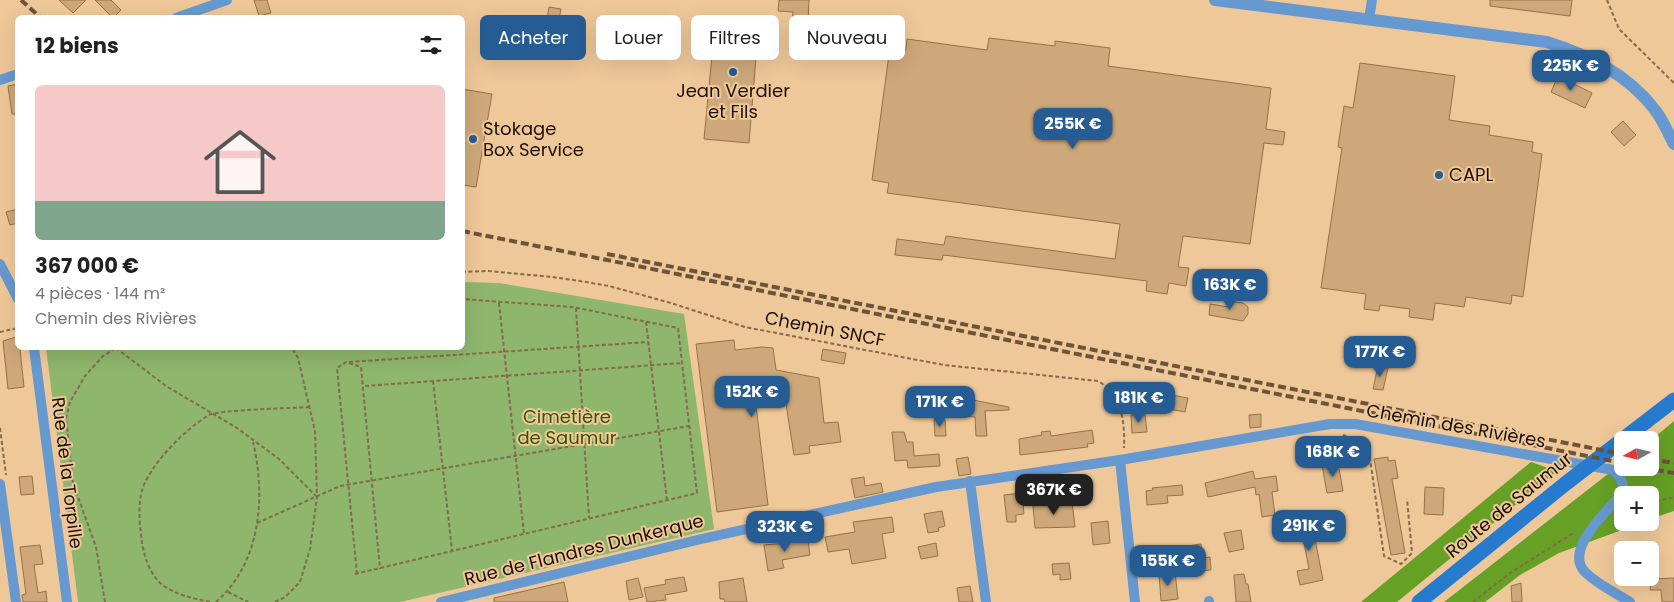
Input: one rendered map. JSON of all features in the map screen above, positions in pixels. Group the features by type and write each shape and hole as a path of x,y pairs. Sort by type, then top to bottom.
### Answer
{"main road":[{"name":"Route de Saumur","path":"1631,431 1674,394"},
{"name":"Route de Saumur","path":"1632,431 1674,400"},
{"name":"Route de Saumur","path":"1419,602 1614,445"}],"street":[{"path":"184,15 226,0"},
{"path":"1215,0 1546,42 1579,52 1606,66 1632,86 1655,110 1674,144"},
{"path":"1370,19 1372,0"},
{"path":"0,80 15,75"},
{"path":"0,264 15,293"},
{"name":"Rue de la Torpille","path":"34,350 67,602"},
{"name":"Chemin des Rivières","path":"970,481 1120,460 1338,424 1355,424 1613,470 1620,476 1624,485 1623,492 1584,538 1579,551 1579,562 1585,572 1630,602"},
{"path":"1120,460 1136,602"},
{"path":"970,481 986,602"},
{"name":"Rue de Flandres Dunkerque","path":"441,602 818,512 970,481"},
{"path":"0,484 4,539 16,602"}],"path":[{"path":"1607,0 1619,29 1674,83"},
{"name":"Chemin SNCF","path":"465,272 488,271 552,277 590,283 671,303 755,329 944,365 1098,381 1107,386 1121,407 1124,447 1120,460"},
{"path":"465,299 576,308 678,328 697,493 356,574 336,368 346,362 504,350 648,342"},
{"path":"499,302 524,534"},
{"path":"576,308 589,518"},
{"path":"646,322 667,500"},
{"path":"0,332 15,329"},
{"path":"105,602 96,547 73,483 66,418 70,402 85,376 103,356 113,350"},
{"path":"119,350 166,386 237,428 252,441 279,459 317,497"},
{"path":"276,602 285,597 300,582 310,549 317,497 315,431 298,358 293,350"},
{"path":"346,362 361,367 380,568"},
{"path":"364,386 682,363"},
{"path":"433,381 452,551"},
{"path":"210,602 182,597 162,585 150,570 143,550 139,524 141,493 155,466 177,439 210,413 310,407"},
{"path":"257,523 348,484 689,426"},
{"path":"1343,435 1368,445 1384,556 1401,564 1412,553 1406,499"},
{"path":"216,602 228,592 240,574 254,542 259,483 252,441"},
{"path":"1659,501 1674,497"},
{"path":"1473,602 1510,573 1580,529"},
{"path":"228,592 248,602"}],"green space":[{"name":"Cimetière de Saumur","path":"465,282 499,283 684,314 714,529 400,602 78,602 46,350 465,350"},
{"path":"1674,421 1674,511 1659,516 1659,486 1614,486 1614,531 1619,531 1559,553 1520,575 1485,602 1444,602 1614,469 1614,476 1659,476 1659,434"},
{"path":"1531,462 1557,471 1397,602 1361,602"}],"building":[{"path":"59,0 86,0 73,13"},
{"path":"95,0 111,0 121,10 116,15 110,15"},
{"path":"254,0 267,0 271,13 259,15"},
{"path":"779,0 809,0 808,15 793,15 793,12 778,11"},
{"path":"1490,0 1572,0 1570,16 1490,6"},
{"path":"549,7 561,9 560,15 548,15"},
{"path":"989,38 1055,46 1055,41 1110,48 1108,66 1271,88 1266,129 1285,132 1283,145 1264,143 1250,244 1183,236 1178,267 1189,268 1186,286 1169,283 1167,294 1146,291 1147,281 943,255 942,260 895,255 897,239 944,245 946,236 1115,259 1120,224 887,193 889,183 872,180 888,60 905,60 907,39 987,50"},
{"name":"Jean Verdier et Fils","path":"712,60 756,60 749,143 704,139"},
{"name":"CAPL","path":"1360,63 1455,76 1449,120 1490,126 1489,135 1533,142 1532,152 1542,154 1523,297 1512,295 1511,304 1466,297 1464,307 1435,303 1433,320 1409,317 1410,309 1380,305 1379,311 1364,309 1366,294 1321,288 1342,148 1338,147 1344,106 1353,108"},
{"path":"1558,76 1592,93 1585,108 1551,92"},
{"path":"15,85 15,114 12,114 8,86"},
{"name":"Stokage Box Service","path":"465,90 492,94 476,187 465,185"},
{"path":"1623,121 1636,135 1624,146 1611,132"},
{"path":"15,210 15,224 10,225 6,212"},
{"path":"1235,302 1243,303 1248,307 1248,314 1243,321 1209,315 1210,304 1229,307"},
{"path":"15,337 15,350 20,350 24,387 8,389 3,341"},
{"path":"734,340 735,350 762,347 773,348 776,370 819,378 824,423 838,422 841,442 809,446 810,453 794,455 783,385 754,389 768,505 717,512 696,344"},
{"path":"823,349 846,353 844,364 821,360"},
{"path":"1378,366 1388,368 1383,390 1373,389"},
{"path":"1166,394 1188,398 1185,412 1163,408"},
{"path":"952,396 1009,407 1009,410 985,411 987,436 976,436 975,417 951,415"},
{"path":"1145,414 1147,432 1132,433 1131,415"},
{"path":"1261,414 1261,427 1250,428 1249,415"},
{"path":"934,420 945,420 946,436 935,436"},
{"path":"1092,430 1094,443 1087,444 1088,447 1020,455 1019,439 1042,435 1041,432 1050,431 1051,436"},
{"path":"892,432 904,432 907,442 913,442 914,456 939,454 940,466 908,468 907,460 895,461"},
{"path":"968,457 971,474 959,476 956,459"},
{"path":"1388,457 1388,461 1395,460 1398,478 1392,479 1405,553 1391,555 1374,459"},
{"path":"1338,463 1343,491 1327,493 1322,465"},
{"path":"1253,471 1255,479 1276,476 1278,491 1272,492 1275,515 1262,517 1259,494 1256,495 1255,487 1208,497 1205,483"},
{"path":"32,476 34,494 21,495 19,477"},
{"path":"864,477 865,486 881,483 883,492 855,498 851,479"},
{"path":"1182,485 1183,495 1167,496 1168,503 1147,505 1146,491 1153,490 1152,488"},
{"path":"1425,487 1444,488 1443,515 1424,514"},
{"path":"1022,493 1024,514 1016,515 1016,522 1007,522 1004,495"},
{"path":"1072,502 1075,527 1035,528 1033,506"},
{"path":"942,511 945,526 938,528 939,531 928,533 924,514"},
{"path":"1310,513 1323,580 1300,585 1297,571 1309,569 1301,527 1296,528 1295,519"},
{"path":"892,517 894,532 882,534 886,558 852,564 849,549 828,552 825,537 855,532 853,522"},
{"path":"1108,521 1110,543 1093,545 1091,523"},
{"path":"1241,530 1244,549 1229,552 1224,533"},
{"path":"808,541 810,555 782,560 784,568 768,571 764,545"},
{"path":"936,543 938,556 921,559 918,547"},
{"path":"1201,544 1203,558 1210,557 1211,570 1192,572 1188,546"},
{"path":"40,545 43,564 34,565 38,593 46,591 47,602 23,602 22,595 26,594 20,547"},
{"path":"1069,563 1071,579 1060,580 1060,574 1053,575 1052,564"},
{"path":"1175,572 1178,599 1161,601 1159,574"},
{"path":"1244,574 1251,602 1236,602 1234,575"},
{"path":"684,577 687,591 665,595 666,600 647,602 644,588 666,584 665,580"},
{"path":"638,578 643,597 629,600 626,581"},
{"path":"743,578 747,602 725,602 724,599 720,599 719,582"},
{"path":"1674,578 1674,602 1662,602 1661,590 1650,590 1651,586 1659,586 1659,579"},
{"path":"564,582 568,602 494,602 494,598"},
{"path":"1521,583 1522,602 1512,602 1511,586"},
{"path":"970,586 973,602 959,602 957,588"}],"railway":[{"path":"21,0 38,15"},
{"path":"465,232 1614,461"},
{"path":"607,254 1614,452"},
{"path":"1659,460 1674,463"},
{"path":"1659,470 1674,473"}],"place":[{"name":"Jean Verdier et Fils","path":"733,72"},
{"name":"Stokage Box Service","path":"473,139"},
{"name":"CAPL","path":"1439,175"}]}
